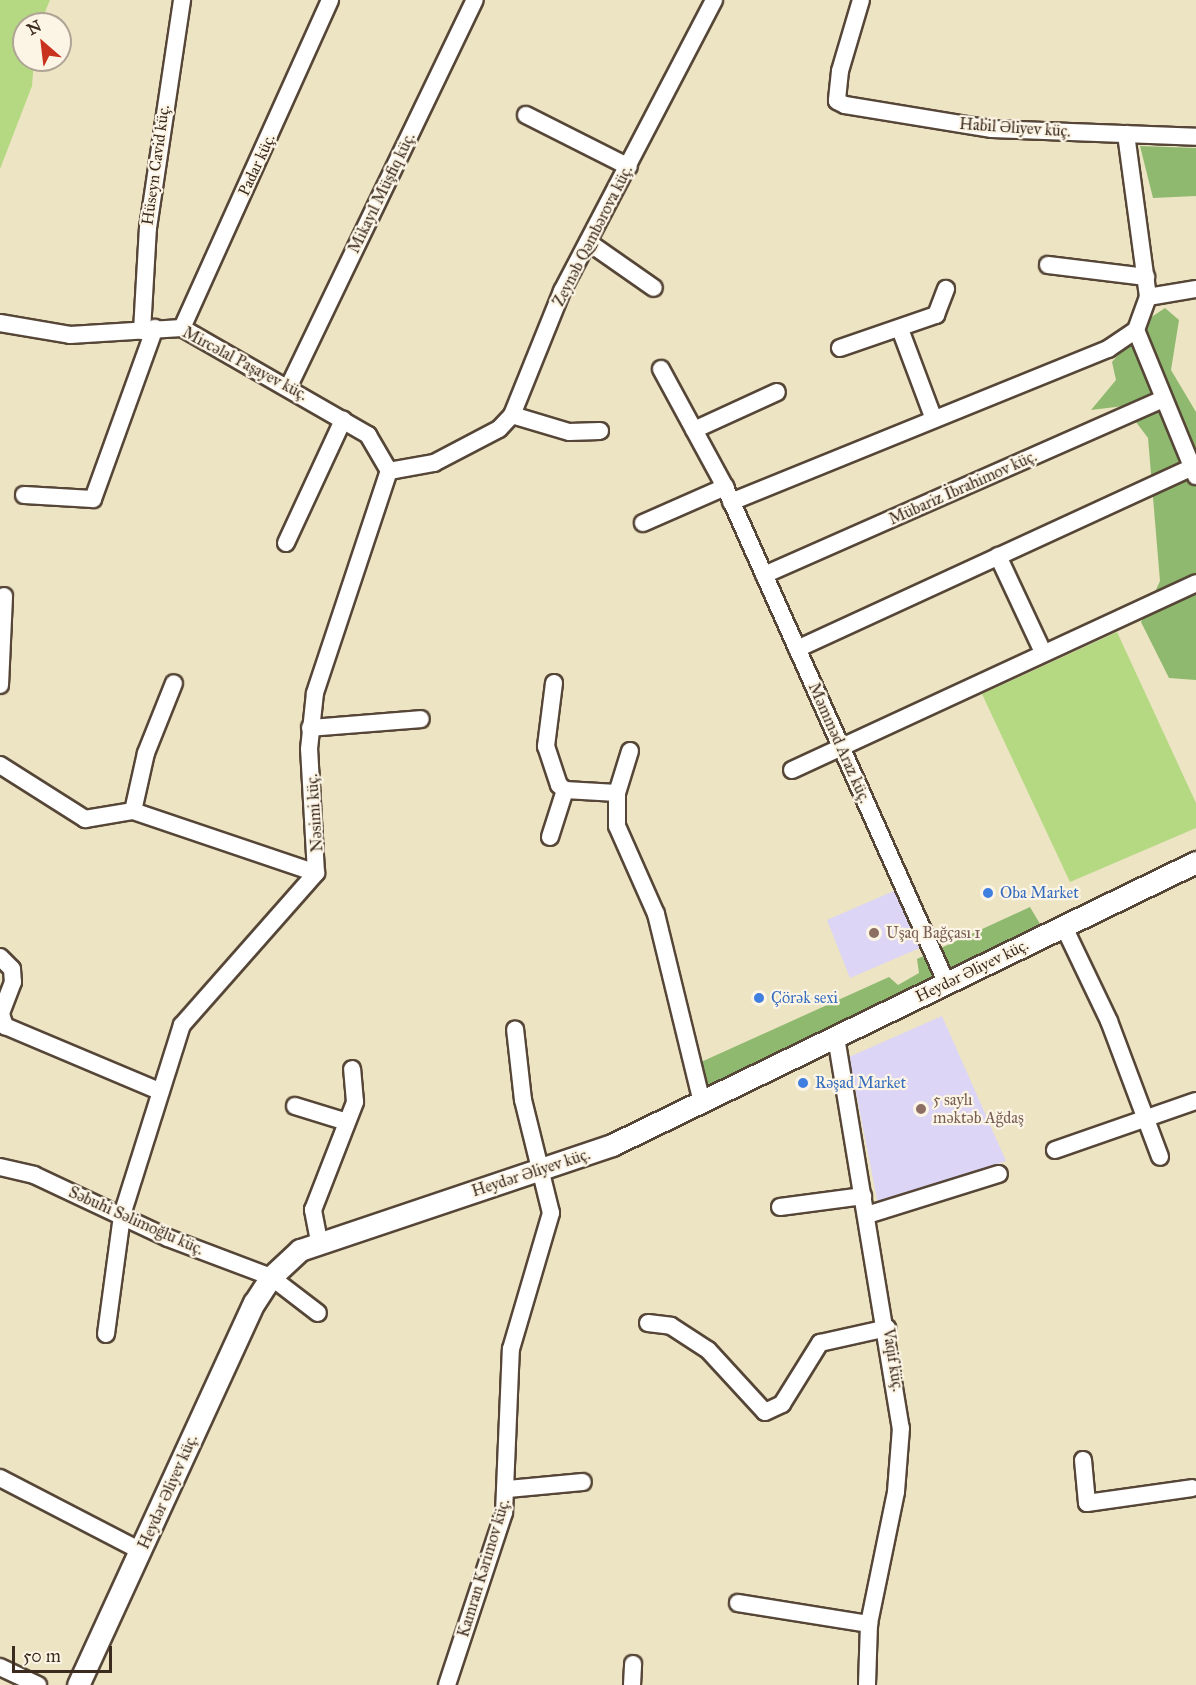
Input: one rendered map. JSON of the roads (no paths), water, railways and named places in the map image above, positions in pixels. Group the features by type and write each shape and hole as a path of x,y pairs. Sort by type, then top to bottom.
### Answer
{"main road":[{"name":"Heydər Əliyev küç.","path":"78,1685 254,1303 271,1277 319,1241 543,1171 702,1103 1196,862"}],"street":[{"name":"Hüseyn Cavid küç.","path":"24,495 93,499 149,330 148,228 182,0"},
{"name":"Padar küç.","path":"182,328 330,0"},
{"name":"Mikayıl Müşfiq küç.","path":"289,386 475,0"},
{"name":"Zeynəb Qəmbərova küç.","path":"389,471 434,464 500,429 512,415 588,242 714,0"},
{"name":"Habil Əliyev küç.","path":"861,0 840,71 837,101 992,129 1196,137"},
{"path":"526,116 629,167"},
{"path":"643,523 728,495 1108,349 1136,330 1148,297 1126,134"},
{"path":"588,242 654,288"},
{"path":"1048,265 1146,278"},
{"path":"840,348 936,315 946,289"},
{"path":"1148,297 1196,289"},
{"name":"Mircəlal Paşayev küç.","path":"0,323 70,335 182,328 289,386 343,420 379,447 389,471"},
{"path":"900,329 933,417"},
{"path":"797,649 998,556 1194,472 1161,400 1136,330"},
{"name":"Məmməd Araz küç.","path":"661,369 728,495 946,984"},
{"path":"694,430 777,392"},
{"name":"Mübariz İbrahimov küç.","path":"764,575 1161,400"},
{"path":"512,415 569,432 600,431"},
{"path":"286,543 343,420"},
{"name":"Nəsimi küç.","path":"106,1334 122,1215 159,1091 195,1005 315,873 310,728 315,693 389,471"},
{"path":"998,556 1043,652"},
{"path":"792,770 1196,583"},
{"path":"0,685 4,596"},
{"path":"133,811 146,753 174,683"},
{"path":"550,837 565,790 546,746 554,683"},
{"path":"310,728 421,719"},
{"path":"630,751 617,793 617,826 656,914 702,1103"},
{"path":"0,765 85,819 133,811 315,873"},
{"path":"565,790 617,793"},
{"path":"1064,927 1149,1119 1160,1157"},
{"path":"0,957 12,969 13,982 1,1014 5,1026 159,1091"},
{"name":"Kamran Kərimov küç.","path":"447,1685 507,1489 506,1389 516,1323 545,1245 551,1213 543,1171 523,1100 515,1029"},
{"name":"Vaqif küç.","path":"836,1037 900,1407 900,1468 869,1624 867,1685"},
{"path":"319,1241 313,1222 316,1195 347,1122 357,1090 352,1069"},
{"path":"1056,1150 1196,1101"},
{"path":"295,1107 347,1122"},
{"name":"Səbuhi Səlimoğlu küç.","path":"0,1167 34,1175 122,1215 271,1277 318,1313"},
{"path":"867,1215 999,1174"},
{"path":"780,1207 863,1196"},
{"path":"648,1323 671,1326 708,1350 765,1412 782,1404 820,1343 887,1328"},
{"path":"1083,1460 1087,1503 1195,1492"},
{"path":"0,1478 141,1551"},
{"path":"507,1489 584,1482"},
{"path":"738,1603 869,1624"},
{"path":"632,1685 633,1664"},
{"path":"0,1667 38,1685"}],"place":[{"name":"Oba Market","path":"988,893"},
{"name":"Uşaq Bağçası 1","path":"874,933"},
{"name":"Çörək sexi","path":"759,998"},
{"name":"Rəşad Market","path":"803,1083"},
{"name":"5 saylı məktəb Ağdaş","path":"921,1109"}]}
